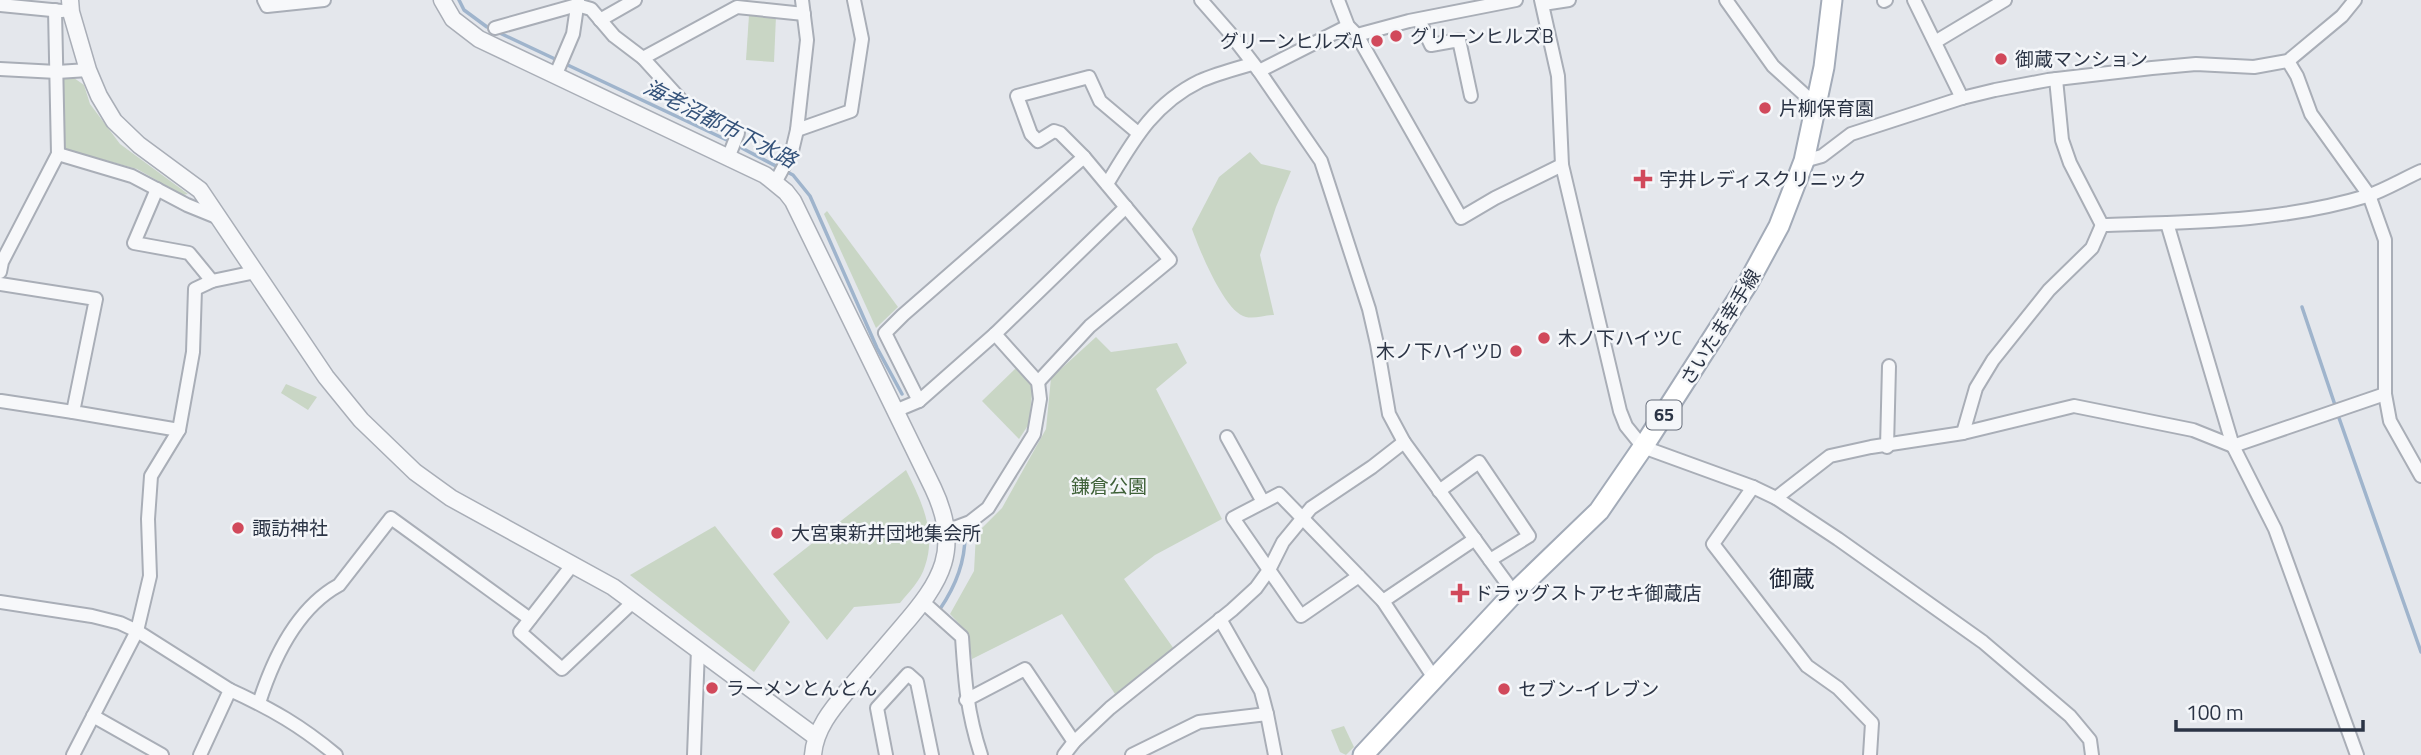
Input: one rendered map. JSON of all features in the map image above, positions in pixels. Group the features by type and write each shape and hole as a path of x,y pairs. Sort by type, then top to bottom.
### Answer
{"main road":[{"name":"さいたま幸手線","path":"1363,755 1514,593 1599,511 1643,447 1767,251 1804,161 1817,106 1832,0"}],"street":[{"path":"264,0 267,6 324,0"},
{"path":"442,0 453,19 479,39 728,158 781,172"},
{"path":"600,20 635,0"},
{"path":"781,172 792,151 797,130 807,40 802,0"},
{"path":"797,130 851,111 862,39 854,0"},
{"path":"1200,0 1229,32 1321,162 1369,309 1389,414 1404,442 1514,593"},
{"path":"1338,0 1352,31 1461,218 1562,165"},
{"path":"1107,184 1138,133 1164,104 1202,80 1255,67 1352,31 1516,0"},
{"path":"1569,0 1542,2 1558,76 1562,165 1620,411 1626,426 1643,447 1776,498 1983,642 2070,716 2090,740 2092,755"},
{"path":"1726,0 1773,66 1817,106"},
{"path":"1914,0 1962,98"},
{"path":"1936,42 2005,0"},
{"path":"1804,161 1822,156 1851,134 1962,98 2056,79 2196,64 2254,67 2288,61 2342,16 2355,0"},
{"path":"556,74 573,34 578,3"},
{"path":"495,28 578,3 591,9 614,36 643,58 687,106 738,133 728,158"},
{"path":"0,5 65,8"},
{"path":"643,58 737,7 804,14"},
{"path":"65,8 99,96 114,121 139,145 200,190 336,391 402,460 451,498 573,564 634,601 816,737"},
{"path":"0,272 4,247 58,154 57,72 65,8"},
{"path":"1419,20 1431,46 1459,40 1471,96"},
{"path":"2288,61 2297,76 2311,114 2370,195 2385,240 2385,394 2390,421 2421,476"},
{"path":"0,69 57,72 88,70"},
{"path":"1038,382 1090,326 1170,260 1084,157 1060,133 1054,131 1038,141 1031,134 1017,96 1089,77 1100,102 1138,133"},
{"path":"2056,79 2062,140 2070,163 2102,225"},
{"path":"58,154 132,176 187,205 221,219"},
{"path":"919,401 885,333 1084,157"},
{"path":"781,172 943,509 946,531 944,562 937,581 923,602 836,704 816,737 813,755"},
{"path":"2102,225 2234,221 2274,216 2370,195 2421,172"},
{"path":"157,189 134,243 189,253 212,281"},
{"path":"895,411 919,401 995,334 1126,207"},
{"path":"2167,223 2233,446 2275,529 2357,755"},
{"path":"1963,433 1976,388 1993,360 2049,290 2092,248 2102,225"},
{"path":"73,755 137,631 150,576 148,519 151,476 179,430 193,352 195,289 212,281 255,272"},
{"path":"0,284 96,299 73,412"},
{"path":"946,531 970,522 988,508 1034,433 1040,399 1038,382 995,334"},
{"path":"1887,447 1889,366"},
{"path":"1776,498 1830,456 1963,433 2074,406 2193,430 2233,446 2385,394"},
{"path":"0,402 179,430"},
{"path":"1227,437 1263,502"},
{"path":"1065,755 1074,742 1110,708 1256,588 1283,542 1311,508 1404,442"},
{"path":"1439,491 1479,462 1529,536 1490,560"},
{"path":"1753,487 1713,544 1807,666 1838,688 1872,723 1870,755"},
{"path":"1359,576 1301,616 1233,518 1279,494 1303,516 1383,601 1434,678"},
{"path":"259,703 268,676 298,620 339,585 391,518 530,619"},
{"path":"1383,601 1475,539"},
{"path":"573,564 520,632 562,669 634,601"},
{"path":"0,602 120,623 230,690 274,710 310,733 337,755"},
{"path":"923,602 962,638 970,720 981,755"},
{"path":"1220,619 1261,691 1275,755"},
{"path":"694,755 698,649"},
{"path":"967,700 1025,669 1074,742"},
{"path":"887,755 877,708 908,674 917,682 932,755"},
{"path":"200,755 230,690"},
{"path":"1132,755 1199,722 1267,714"},
{"path":"93,716 162,755"}],"green space":[{"path":"749,15 776,16 774,62 746,60"},
{"path":"74,78 84,85 90,104 120,144 188,194 183,195 137,169 65,149 62,79"},
{"path":"1250,152 1261,164 1291,171 1260,255 1274,315 1253,318 1238,313 1222,293 1192,229 1219,177"},
{"path":"827,211 898,307 876,328 824,214"},
{"name":"鎌倉公園","path":"1096,337 1111,352 1177,343 1187,363 1156,389 1222,519 1155,555 1124,579 1174,649 1115,694 1062,614 972,659 967,632 950,614 974,571 976,534 1002,508 1046,429 1051,378"},
{"path":"1016,368 1033,383 1029,424 1019,439 982,401"},
{"path":"286,384 317,397 308,410 281,393"},
{"path":"906,470 926,516 929,541 923,571 900,603 854,607 827,640 773,574"},
{"path":"715,526 790,622 754,672 630,575"},
{"path":"1344,726 1354,747 1346,755 1340,752 1331,730"}],"waterway":[{"name":"海老沼都市下水路","path":"459,0 464,10 487,27 731,142"},
{"name":"海老沼都市下水路","path":"738,146 793,175 810,196 877,348 902,394"},
{"path":"2302,307 2336,408"},
{"path":"2338,415 2421,652"},
{"name":"海老沼都市下水路","path":"940,609 958,574 965,536"}],"place":[{"name":"グリーンヒルズB","path":"1396,36"},
{"name":"グリーンヒルズA","path":"1377,41"},
{"name":"御蔵マンション","path":"2001,59"},
{"name":"片柳保育園","path":"1765,108"},
{"name":"宇井レディスクリニック","path":"1643,179"},
{"name":"木ノ下ハイツC","path":"1544,338"},
{"name":"木ノ下ハイツD","path":"1516,351"},
{"name":"諏訪神社","path":"238,528"},
{"name":"大宮東新井団地集会所","path":"777,533"},
{"name":"ドラッグストアセキ御蔵店","path":"1460,593"},
{"name":"ラーメンとんとん","path":"712,688"},
{"name":"セブン-イレブン","path":"1504,689"}],"district":[{"name":"御蔵","path":"1792,579"}]}
